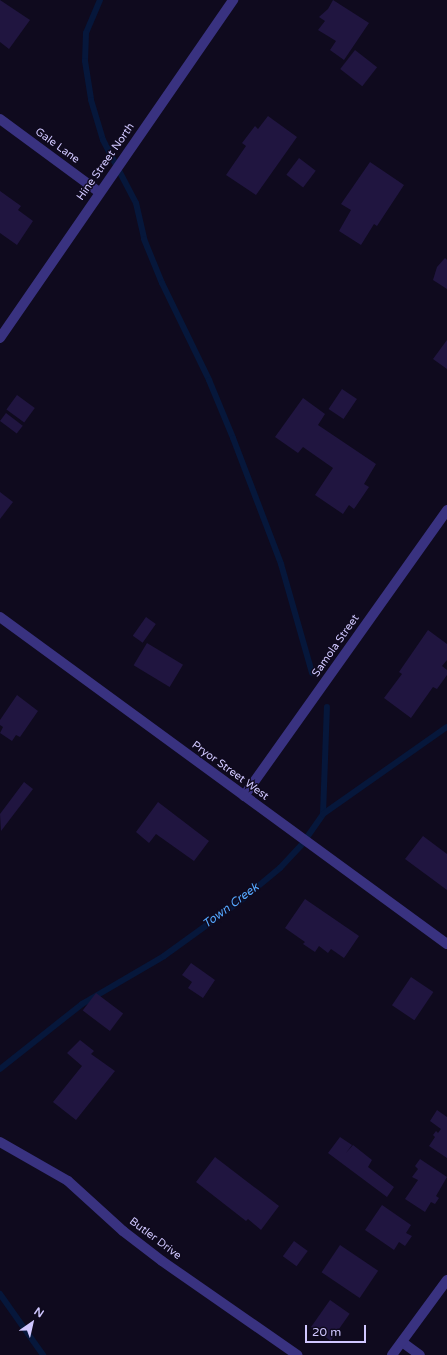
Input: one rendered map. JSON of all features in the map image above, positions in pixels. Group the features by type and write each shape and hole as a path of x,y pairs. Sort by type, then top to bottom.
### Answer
{"street":[{"name":"Hine Street North","path":"0,338 99,192 233,0"},
{"name":"Gale Lane","path":"0,119 99,192"},
{"name":"Samola Street","path":"244,796 447,510"},
{"name":"Pryor Street West","path":"0,616 447,944"},
{"name":"Butler Drive","path":"0,1142 68,1181 123,1231 162,1261 297,1355"},
{"path":"392,1355 447,1280"},
{"path":"402,1342 420,1355"}],"building":[{"path":"0,0 30,20 9,49 0,42"},
{"path":"333,0 369,23 344,60 330,50 336,41 318,30 325,21 319,17 328,9"},
{"path":"355,50 377,67 362,86 340,69"},
{"path":"268,116 297,137 256,195 226,175 246,146 242,143 255,126 258,129"},
{"path":"299,158 316,171 303,187 286,175"},
{"path":"370,162 404,185 377,226 374,224 361,245 339,231 351,210 341,204"},
{"path":"0,191 21,206 18,210 33,221 17,245 0,233"},
{"path":"445,258 447,260 447,289 433,280 437,267"},
{"path":"447,340 447,369 433,359"},
{"path":"342,389 357,399 344,419 329,409"},
{"path":"17,395 35,408 24,422 6,410"},
{"path":"303,398 325,414 318,425 376,464 364,484 369,487 354,509 349,505 343,514 315,495 333,468 303,447 298,453 275,437"},
{"path":"6,413 23,426 17,434 0,421"},
{"path":"0,492 13,502 0,519"},
{"path":"146,617 156,624 143,643 133,636"},
{"path":"428,630 447,644 447,660 442,666 447,670 447,675 437,689 433,687 411,718 384,698 402,674 399,672"},
{"path":"147,643 183,665 170,687 134,665"},
{"path":"17,695 38,711 20,737 16,735 12,741 0,733 3,727 0,725 0,720"},
{"path":"24,782 33,789 1,831 0,814"},
{"path":"158,802 209,841 194,861 156,834 149,843 136,832"},
{"path":"423,836 447,854 447,890 405,859"},
{"path":"305,899 359,936 344,958 331,949 328,953 319,946 315,952 303,944 305,942 285,928"},
{"path":"191,963 215,980 203,998 188,988 192,982 182,975"},
{"path":"411,977 433,992 414,1020 392,1005"},
{"path":"96,993 123,1013 110,1031 83,1011"},
{"path":"80,1040 94,1051 91,1054 115,1071 76,1120 53,1102 82,1066 67,1053"},
{"path":"437,1110 447,1117 447,1158 429,1146 435,1137 433,1135 436,1131 438,1133 441,1129 430,1121"},
{"path":"340,1137 352,1145 346,1153 353,1145 372,1160 368,1167 394,1187 387,1197 328,1153"},
{"path":"215,1157 279,1206 261,1230 248,1219 246,1221 196,1182"},
{"path":"420,1159 447,1177 436,1196 439,1198 435,1204 431,1202 425,1212 405,1199 418,1180 412,1177 418,1169 415,1166"},
{"path":"382,1205 411,1225 406,1233 412,1236 405,1246 399,1242 394,1250 365,1230"},
{"path":"294,1241 308,1251 297,1266 283,1256"},
{"path":"340,1245 378,1271 360,1298 322,1272"},
{"path":"330,1300 350,1314 331,1341 311,1327"}],"waterway":[{"path":"100,0 86,33 85,61 91,100 103,140 136,203 144,239 162,283 209,380 233,438 281,564 312,673"},
{"path":"323,814 327,707"},
{"name":"Town Creek","path":"0,1069 82,1004 164,956 244,898 280,868 303,843 323,814 447,727"},
{"name":"Town Creek","path":"0,1294 43,1355"}]}
